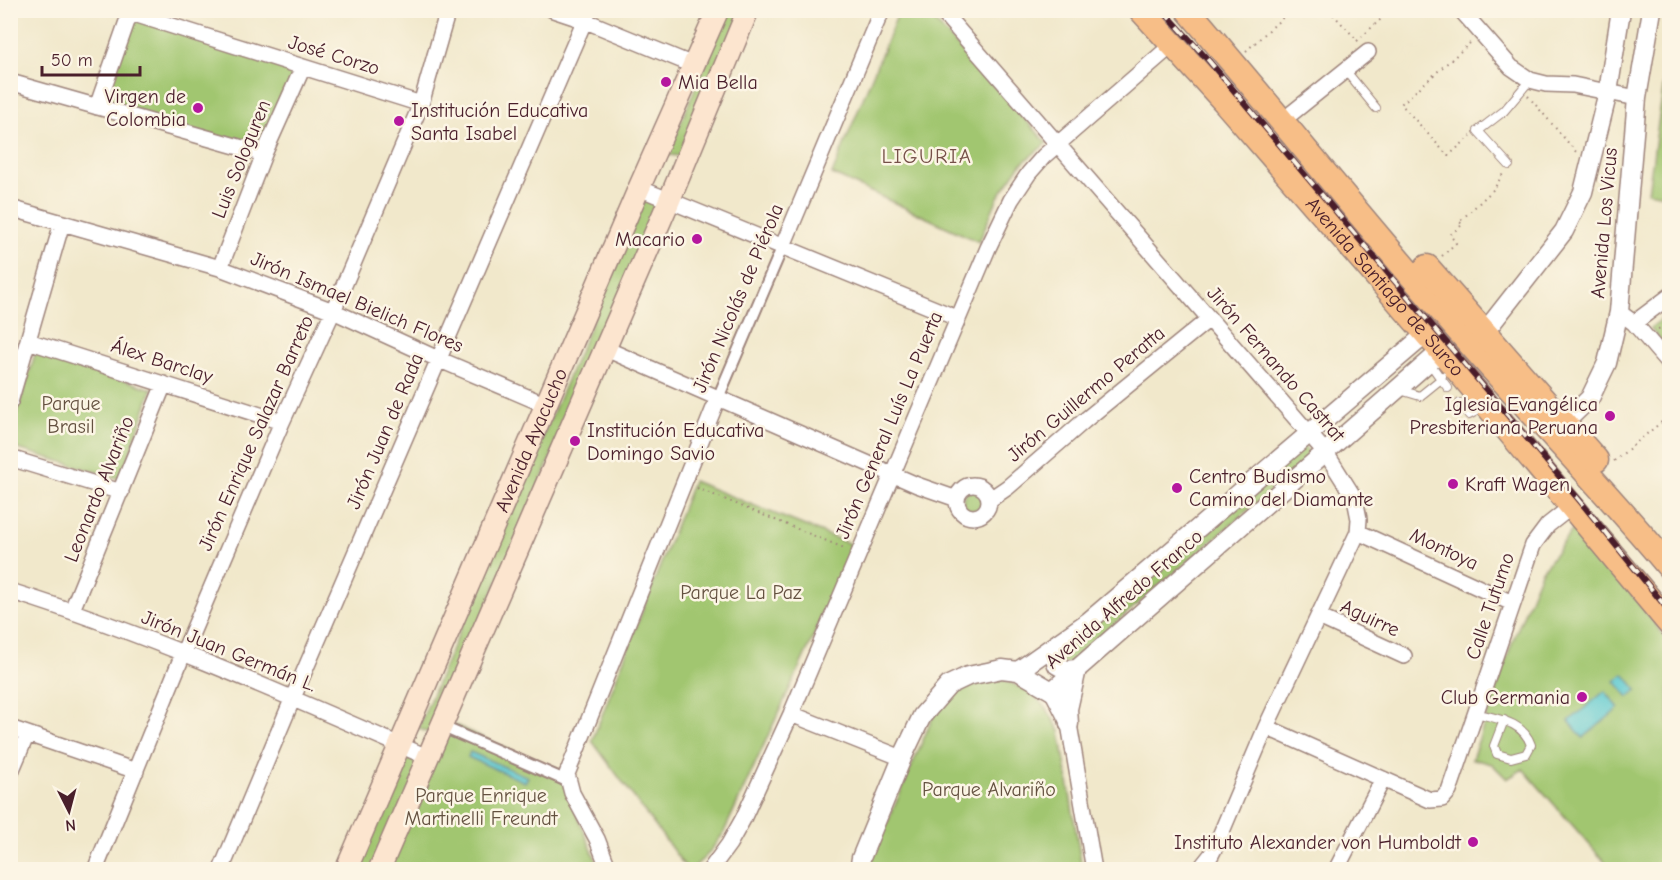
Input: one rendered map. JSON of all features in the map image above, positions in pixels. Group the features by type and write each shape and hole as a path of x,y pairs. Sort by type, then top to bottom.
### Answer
{"main road":[{"name":"Avenida Ayacucho","path":"346,870 639,188 718,10"},
{"name":"Avenida Ayacucho","path":"379,870 606,349 748,10"},
{"name":"Avenida Santiago de Surco","path":"1141,10 1225,102 1437,357 1487,405 1670,624"},
{"name":"Avenida Santiago de Surco","path":"1188,10 1428,269 1564,423 1600,478 1614,514 1670,583"},
{"name":"Avenida Santiago de Surco","path":"1207,10 1244,53 1287,117 1471,345 1670,550"},
{"path":"1225,102 1287,117"},
{"path":"1600,478 1621,509 1670,568"}],"street":[{"name":"Jirón Enrique Salazar Barreto","path":"94,870 282,422 333,311 421,104 448,10"},
{"path":"553,10 588,16 693,65"},
{"name":"Jirón Nicolás de Piérola","path":"567,781 569,768 718,398 878,19 884,10"},
{"name":"Jirón Fernando Castrat","path":"941,10 1310,434 1326,453 1355,499 1359,519 1358,532 1266,727 1217,843 1199,870"},
{"path":"1461,10 1526,84 1573,85 1637,98"},
{"name":"Avenida Los Vicus","path":"1485,333 1564,231 1583,192 1608,92 1621,10"},
{"name":"Avenida Los Vicus","path":"1564,423 1590,398 1627,318 1637,98 1652,10"},
{"name":"José Corzo","path":"131,12 421,104"},
{"path":"97,107 131,12"},
{"name":"Jirón Juan de Rada","path":"221,870 438,359 588,16"},
{"name":"Jirón General Luís La Puerta","path":"710,870 729,844 743,819 791,714 957,318 1011,200 1029,173 1057,144 1172,45"},
{"path":"1287,117 1345,70 1363,46"},
{"name":"Luis Sologuren","path":"220,268 264,154 303,67"},
{"path":"10,82 264,154"},
{"path":"639,188 957,318"},
{"name":"Jirón Ismael Bielich Flores","path":"10,208 220,268 333,311 546,405"},
{"path":"10,402 62,223"},
{"path":"1670,297 1627,318 1670,365"},
{"name":"Jirón Guillermo Peratta","path":"989,500 1008,488 1084,421 1209,319"},
{"name":"Álex Barclay","path":"28,341 282,422"},
{"path":"606,349 917,485 957,499"},
{"name":"Avenida Alfredo Franco","path":"1018,671 1089,621 1387,368 1437,357"},
{"name":"Avenida Alfredo Franco","path":"1052,691 1437,357"},
{"path":"1387,368 1401,388"},
{"name":"Leonardo Alvariño","path":"72,610 164,384"},
{"path":"10,458 121,492"},
{"path":"976,485 985,490 989,500 983,513 973,517 959,509 957,499 958,494 966,486 976,485"},
{"name":"Calle Tutumo","path":"1383,779 1430,800 1442,799 1449,791 1533,545 1548,525 1572,506"},
{"name":"Montoya","path":"1358,532 1512,603"},
{"name":"Jirón Juan Germán L.","path":"10,591 72,610 183,654 429,758"},
{"name":"Aguirre","path":"1319,617 1404,656"},
{"path":"1057,644 1054,655 1057,665 1066,670 1077,669 1068,709 1069,724"},
{"name":"Avenida Alfredo Franco","path":"859,870 861,858 922,716 949,685 968,676 1002,669 1018,671 1052,691 1069,724 1094,870"},
{"path":"791,714 902,758"},
{"path":"443,727 567,781 597,839 609,870"},
{"path":"1266,727 1383,779 1336,870"},
{"path":"10,728 136,771"},
{"path":"10,774 27,734"}],"lane":[{"path":"1345,70 1376,108"},
{"path":"1509,165 1478,131 1504,111 1526,84"},
{"path":"1437,357 1448,388"},
{"path":"1460,404 1469,415 1487,405"},
{"path":"1476,713 1504,720 1519,727 1528,737 1531,745 1526,754 1511,758 1497,754 1494,746 1504,720"}],"path":[{"path":"1244,53 1291,10"},
{"path":"1329,10 1363,46 1391,10"},
{"path":"1478,131 1449,156 1401,104 1481,33"},
{"path":"1526,84 1589,167"},
{"path":"1428,269 1456,243 1450,235 1494,189 1509,165"},
{"path":"1654,331 1670,325"},
{"path":"1600,478 1670,415"},
{"path":"696,488 844,548"}],"green space":[{"path":"726,11 743,11 681,156 668,155"},
{"path":"899,11 925,11 1047,143 1021,164 998,197 979,242 832,174"},
{"path":"131,13 303,67 264,154 97,107"},
{"path":"1669,48 1669,196 1648,192"},
{"path":"646,196 660,203 432,734 418,728"},
{"path":"1669,314 1669,350 1650,328"},
{"name":"Parque Brasil","path":"36,351 152,389 121,479 11,447 10,435"},
{"path":"1303,447 1313,455 1067,664 1061,662 1060,647"},
{"name":"Parque La Paz","path":"693,481 855,546 723,834 708,854 692,869 687,869 592,741"},
{"path":"973,490 980,493 983,500 980,507 973,510 966,507 963,500 966,493"},
{"name":"Club Germania","path":"1577,524 1669,642 1669,869 1611,869 1523,769 1507,779 1492,764 1472,759 1512,643 1541,572"},
{"name":"Parque Alvariño","path":"1004,680 1031,692 1047,709 1060,731 1082,869 867,870 935,712 958,691 987,681"},
{"name":"Parque Enrique Martinelli Freundt","path":"449,722 559,773 600,869 384,870"},
{"path":"399,745 429,758 379,869 346,870"}],"water":[{"path":"1624,674 1637,690 1628,697 1615,681"},
{"path":"1605,691 1619,708 1583,738 1569,721"},
{"path":"470,752 528,777 525,782 468,757"}],"railway":[{"path":"1163,10 1209,61 1580,501 1670,612"}],"place":[{"name":"Mia Bella","path":"666,82"},
{"name":"Virgen de Colombia","path":"198,108"},
{"name":"Institución Educativa Santa Isabel","path":"399,121"},
{"name":"Macario","path":"697,239"},
{"name":"Iglesia Evangélica Presbiteriana Peruana","path":"1610,416"},
{"name":"Institución Educativa Domingo Savio","path":"575,441"},
{"name":"Kraft Wagen","path":"1453,484"},
{"name":"Centro Budismo Camino del Diamante","path":"1177,488"},
{"name":"Club Germania","path":"1582,697"},
{"name":"Instituto Alexander von Humboldt","path":"1473,842"}],"district":[{"name":"LIGURIA","path":"927,156"}]}
